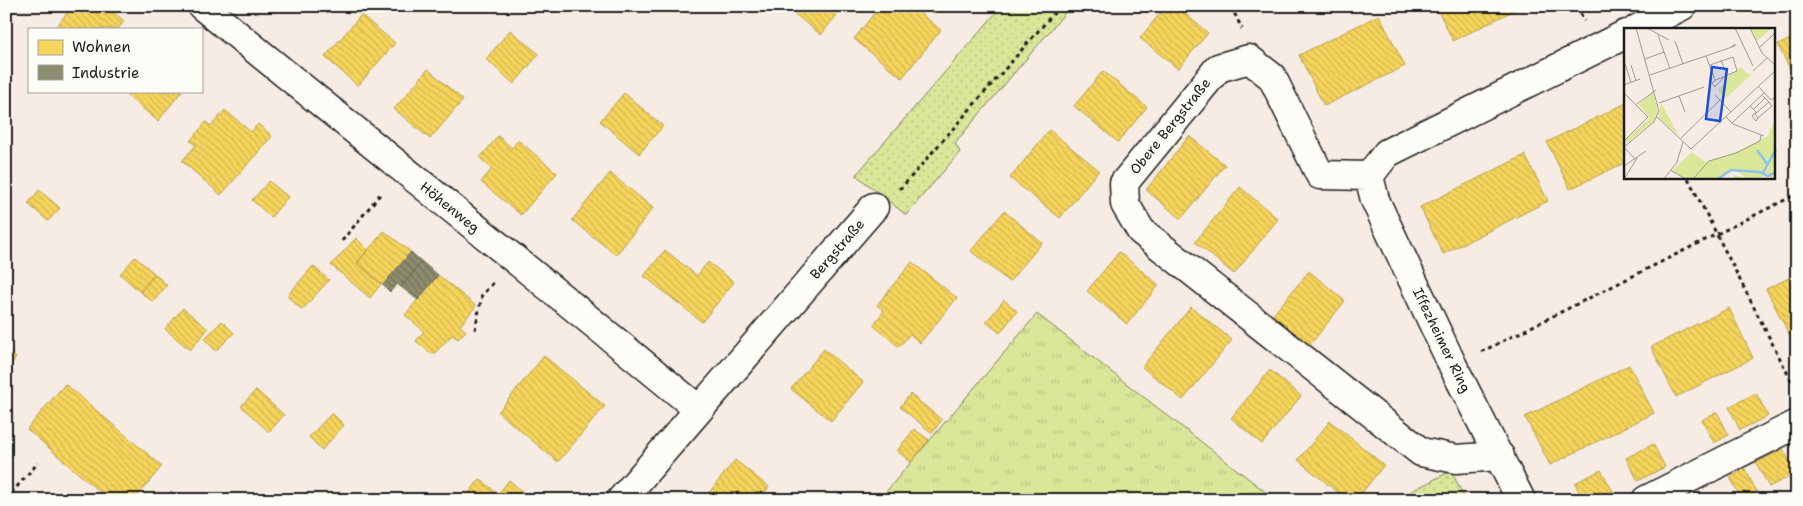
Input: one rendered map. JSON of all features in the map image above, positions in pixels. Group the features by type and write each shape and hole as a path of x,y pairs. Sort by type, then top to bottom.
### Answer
{"street":[{"name":"Höhenweg","path":"202,6 698,409"},
{"path":"1638,28 1682,6"},
{"path":"1369,176 1387,153 1624,35"},
{"name":"Obere Bergstraße","path":"1369,176 1320,175 1272,77 1249,59 1218,68 1124,184 1126,204 1142,231 1420,452 1456,459 1500,456"},
{"name":"Iffezheimer Ring","path":"1369,176 1375,200 1453,366 1521,500"},
{"name":"Bergstraße","path":"621,500 874,207"},
{"path":"1646,500 1797,424"}],"path":[{"name":"Bergstraße","path":"874,207 903,186 1060,6"},
{"path":"342,241 402,168"},
{"path":"1689,179 1797,392"},
{"path":"1453,366 1797,194"},
{"path":"475,330 482,295 515,259"},
{"path":"6,499 38,464"}],"green space":[{"path":"1002,6 1071,6 955,143 960,152 906,215 856,175"},
{"path":"1037,314 1276,500 879,500"},
{"path":"1451,471 1466,500 1394,500"}],"building: Wohnen":[{"path":"72,6 106,6 124,21 119,28 56,28"},
{"path":"785,6 844,6 821,35"},
{"path":"880,6 911,6 941,30 902,78 854,39"},
{"path":"1166,6 1176,6 1208,33 1178,69 1140,38"},
{"path":"1436,6 1523,6 1453,41"},
{"path":"361,15 395,43 358,86 325,57"},
{"path":"1379,15 1405,66 1324,106 1299,55"},
{"path":"510,30 539,54 514,84 486,59"},
{"path":"1797,36 1797,83 1778,45"},
{"path":"428,69 463,100 430,139 394,109"},
{"path":"1103,71 1147,107 1118,142 1074,106"},
{"path":"128,92 181,92 158,121 126,95"},
{"path":"624,93 663,126 639,154 600,121"},
{"path":"1624,104 1624,163 1570,189 1547,142"},
{"path":"225,110 251,132 258,124 272,136 221,195 182,161 196,145 190,141 206,122 211,126"},
{"path":"1049,130 1099,170 1060,218 1010,178"},
{"path":"498,136 512,148 518,140 557,173 521,215 481,182 492,169 480,158"},
{"path":"1189,136 1225,165 1181,219 1146,190"},
{"path":"1525,155 1548,201 1443,254 1420,207"},
{"path":"610,173 653,208 616,255 572,220"},
{"path":"269,181 288,197 271,217 252,200"},
{"path":"1240,187 1278,219 1234,274 1195,242"},
{"path":"39,190 60,208 48,221 28,204"},
{"path":"1004,211 1042,243 1009,282 971,251"},
{"path":"384,231 411,252 383,285 357,263"},
{"path":"356,238 368,250 357,263 381,284 370,298 331,265"},
{"path":"665,250 697,276 708,262 734,282 702,322 644,276"},
{"path":"1119,252 1159,285 1127,324 1087,291"},
{"path":"135,257 155,274 140,292 120,274"},
{"path":"6,262 13,268 6,276"},
{"path":"912,262 957,298 920,343 910,334 899,347 873,325 884,311 877,305"},
{"path":"313,266 329,280 302,310 287,296"},
{"path":"1309,271 1345,301 1309,346 1272,316"},
{"path":"155,274 167,285 153,302 140,292"},
{"path":"1797,274 1797,335 1791,338 1766,289"},
{"path":"438,275 476,306 460,326 466,331 458,339 452,335 433,355 416,341 424,331 405,315"},
{"path":"1004,300 1017,311 1000,333 986,322"},
{"path":"1191,307 1232,340 1183,400 1142,367"},
{"path":"183,308 208,329 190,350 165,329"},
{"path":"1729,308 1753,358 1676,397 1651,347"},
{"path":"222,321 234,333 216,351 204,339"},
{"path":"6,349 16,358 6,370"},
{"path":"824,349 863,382 831,421 791,389"},
{"path":"544,356 605,406 558,462 498,412"},
{"path":"1629,365 1654,413 1550,465 1525,417"},
{"path":"1270,370 1301,396 1262,444 1231,418"},
{"path":"65,384 162,466 134,500 109,500 27,429"},
{"path":"256,390 284,415 269,432 241,406"},
{"path":"1756,393 1768,416 1740,430 1729,407"},
{"path":"910,394 942,420 932,433 900,407"},
{"path":"1717,412 1729,435 1714,443 1702,420"},
{"path":"332,413 344,425 322,450 309,437"},
{"path":"1330,421 1384,465 1356,500 1347,500 1298,460"},
{"path":"914,429 929,440 911,462 897,451"},
{"path":"1653,444 1665,467 1638,481 1626,458"},
{"path":"1783,449 1796,473 1769,487 1756,463"},
{"path":"735,460 769,487 758,500 703,500"},
{"path":"1745,469 1757,492 1742,500 1730,477"},
{"path":"1601,470 1614,493 1600,500 1583,500 1575,483"},
{"path":"480,479 498,494 504,500 463,500"},
{"path":"509,480 532,500 504,500 498,494"}],"building: Industrie":[{"path":"411,252 422,262 401,287 397,284 390,292 383,285"},
{"path":"422,262 438,275 418,300 401,287"}]}
